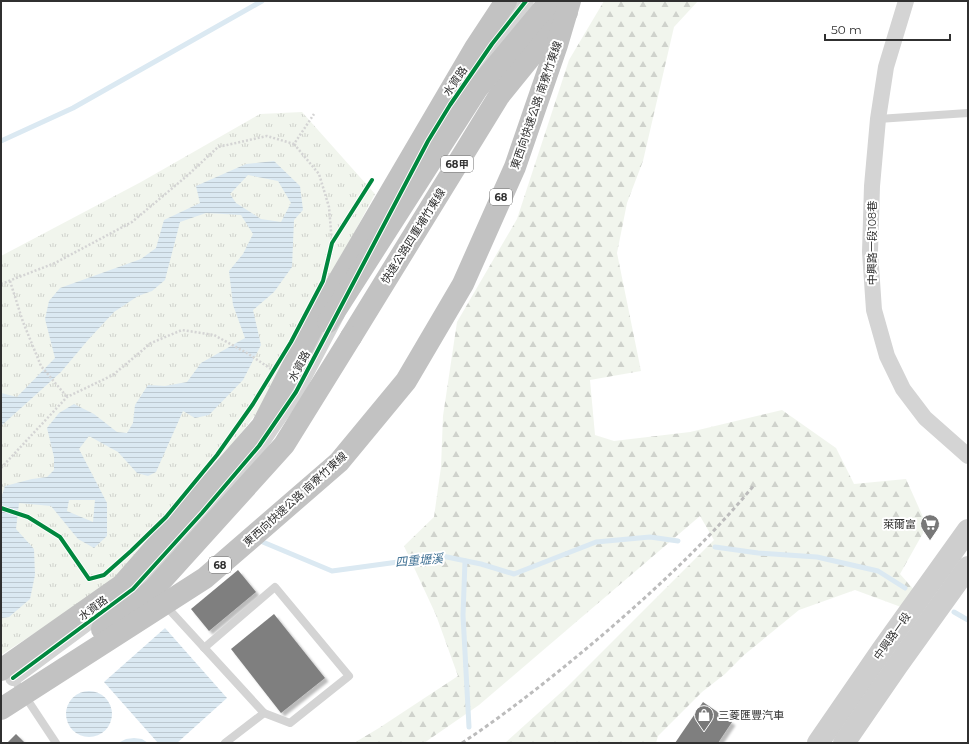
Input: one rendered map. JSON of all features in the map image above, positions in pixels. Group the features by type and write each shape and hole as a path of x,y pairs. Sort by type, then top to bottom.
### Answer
{"highway":[{"path":"7,674 122,585 262,426 322,308 475,48 506,1"},
{"name":"68甲","path":"262,426 477,89 550,1"},
{"name":"東西向快速公路 南寮竹東線","path":"1,708 205,578 339,462 406,381 463,284 515,167 557,45 570,1"},
{"name":"快速公路四重埔竹東線","path":"1,708 153,590 284,445 499,96 576,1"}],"main road":[{"name":"中興路一段","path":"818,743 882,650 968,530"},
{"name":"中興路一段","path":"844,743 968,567"}],"street":[{"name":"水資路","path":"7,674 134,589 202,513 258,446 296,392 428,141 450,105 492,44 526,1"},
{"name":"中興路一段108巷","path":"906,1 886,67 878,119 872,186 870,252 874,310 887,356 903,389 925,418 968,456"}],"lane":[{"path":"878,119 968,113"},
{"path":"142,580 204,648 264,713 290,723 349,676 275,587 204,648"},
{"path":"7,674 56,743"},
{"path":"225,743 264,713"}],"path":[{"path":"294,144 314,114"},
{"path":"1,284 55,263 132,222 188,175 218,147 267,136 294,144 319,174 329,207 332,243 330,251"},
{"path":"332,243 336,237"},
{"path":"10,281 23,322 41,366 67,397"},
{"path":"1,468 67,397 113,375 151,343 182,330 214,335 247,353 274,371 277,365"}],"green space":[{"path":"604,1 698,1 674,27 643,161 627,203 617,253 641,371 590,380 595,435 614,441 690,432 782,410 836,448 854,484 906,479 927,526 900,574 915,591 901,607 855,590 799,610 702,692 658,736 656,743 505,743 567,687 714,540 700,516 479,705 424,743 354,743 458,676 436,615 404,546 434,517 441,467 443,416 457,322 517,219 569,60"},
{"path":"302,112 375,194 259,410 195,492 117,580 1,655 1,256 141,182 260,114"}],"shaded area":[{"path":"274,161 300,186 303,210 294,220 292,267 274,292 253,310 261,345 243,380 209,415 195,418 183,411 156,472 148,476 137,473 118,452 89,436 79,449 107,503 107,536 94,548 78,539 51,506 19,503 16,529 34,549 35,575 30,599 9,617 1,618 1,498 5,486 47,477 54,470 54,457 47,428 59,413 74,404 94,414 117,432 127,433 133,423 135,405 148,385 165,386 187,382 201,363 245,338 233,305 229,271 243,254 253,234 241,215 206,213 180,222 165,280 152,291 138,296 114,312 61,372 1,426 1,393 17,397 55,358 45,319 49,301 60,288 141,259 156,248 164,220 200,203 196,186 246,164","holes":["248,175 278,181 291,203 281,222 261,219 236,203 230,194","69,500 95,500 93,522 67,511"]},
{"path":"165,628 227,698 177,743 158,743 104,682"},
{"path":"84,691 94,691 102,695 108,701 112,709 112,719 108,727 102,733 94,737 84,737 76,733 70,727 66,719 66,709 70,701 76,695"},
{"path":"126,739 142,739 148,743 118,743"}],"building":[{"path":"238,570 256,592 209,631 191,609"},
{"path":"274,614 325,678 281,713 231,649"},
{"name":"三菱匯豐汽車","path":"703,702 732,722 718,743 675,743"},
{"path":"16,734 25,743 7,743"}],"waterway":[{"path":"1,141 73,108 262,1"},
{"name":"四重壢溪","path":"258,540 332,571 442,556 481,564 514,574 596,542 650,537 678,541"},
{"path":"715,547 758,553 817,557 878,571 905,588"},
{"name":"四重壢溪","path":"465,561 463,615 469,727"},
{"path":"954,612 968,620"}],"railway":[{"path":"462,743 532,692 620,620 700,545 755,484"}],"cycle path":[{"path":"13,678 133,589 202,513 259,446 296,392 428,141 450,105 492,44 526,1"},
{"path":"1,508 28,517 60,537 89,579 104,575 166,517 217,455 253,404 291,342 323,281 332,243 372,180"}],"place":[{"name":"萊爾富","path":"930,541"},
{"name":"三菱匯豐汽車","path":"704,732"}]}
